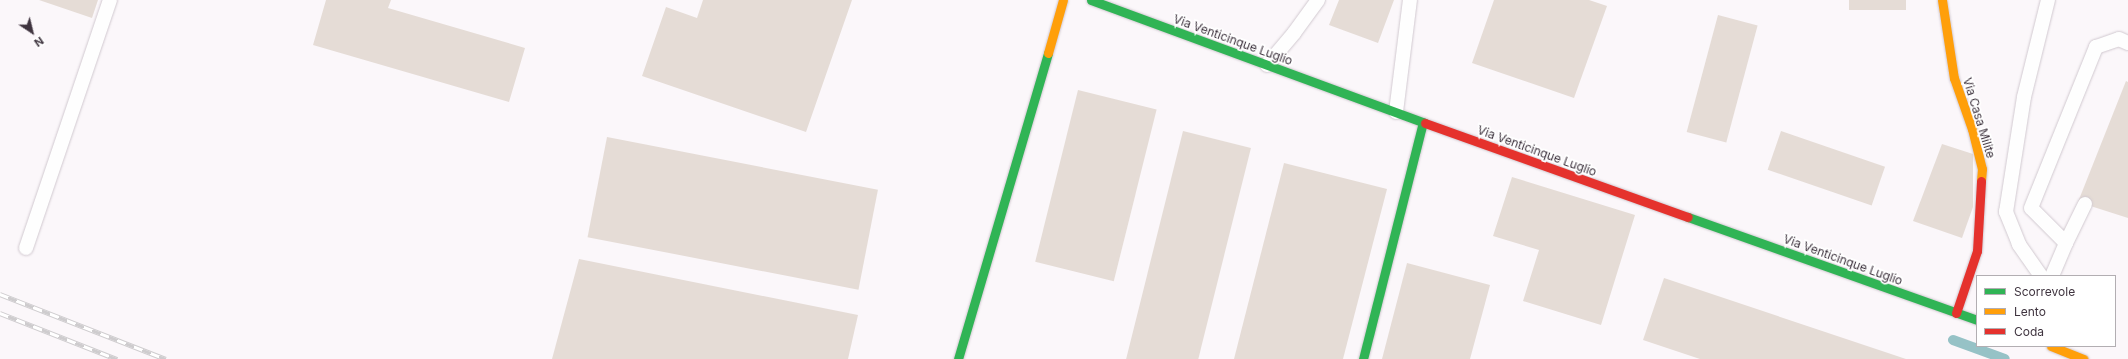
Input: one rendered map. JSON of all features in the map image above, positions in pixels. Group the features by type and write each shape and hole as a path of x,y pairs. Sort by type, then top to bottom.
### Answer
{"main road":[{"path":"958,359 1063,0"},
{"name":"Via Venticinque Luglio","path":"1091,0 1423,122 1976,320"},
{"name":"Via Casa Milite","path":"1942,0 1954,78 1972,129 1982,169 1977,251 1956,313"},
{"path":"1363,359 1423,122"},
{"path":"2053,347 2083,359"}],"lane":[{"path":"26,248 110,0"},
{"path":"1267,65 1294,33 1318,0"},
{"path":"1396,112 1410,0"},
{"path":"2040,275 2019,244 2006,212 2024,98 2048,0"},
{"path":"2066,243 2031,208 2096,47 2119,39 2128,43"},
{"path":"2052,275 2085,204"}],"building":[{"path":"39,0 98,0 92,18"},
{"path":"326,0 391,0 388,8 525,48 509,102 313,45"},
{"path":"703,0 852,0 806,132 642,76 666,7 697,18"},
{"path":"1339,0 1394,0 1378,43 1329,25"},
{"path":"1494,0 1589,0 1607,6 1574,98 1472,63"},
{"path":"1849,0 1906,0 1906,10 1849,10"},
{"path":"1718,15 1758,26 1726,142 1687,132"},
{"path":"2126,81 2128,82 2128,218 2078,202"},
{"path":"1078,90 1157,110 1114,281 1035,262"},
{"path":"1183,131 1251,148 1198,359 1126,359"},
{"path":"1781,131 1885,167 1872,206 1768,170"},
{"path":"607,137 878,190 858,290 588,237"},
{"path":"1942,144 1973,154 1973,207 1962,238 1913,221"},
{"path":"1284,163 1387,189 1343,359 1234,359"},
{"path":"1512,177 1635,215 1601,325 1523,301 1539,250 1493,236"},
{"path":"579,259 858,315 848,359 552,359"},
{"path":"1407,263 1490,285 1470,359 1382,359"},
{"path":"1664,278 1906,359 1700,359 1643,340"}],"waterway":[{"path":"1953,340 2005,359"}],"railway":[{"path":"0,294 166,359"},
{"path":"0,313 117,359"}],"traffic: fast":[{"path":"1091,0 1425,123"},
{"path":"958,359 1048,53"},
{"path":"1363,359 1423,122"},
{"path":"1688,217 1976,320"}],"traffic: slow":[{"path":"1048,53 1063,0"},
{"path":"1942,0 1954,78 1972,129 1982,169 1981,181"},
{"path":"2053,347 2083,359"}],"traffic: jam":[{"path":"1425,123 1688,217"},
{"path":"1956,313 1977,251 1981,181"}]}
